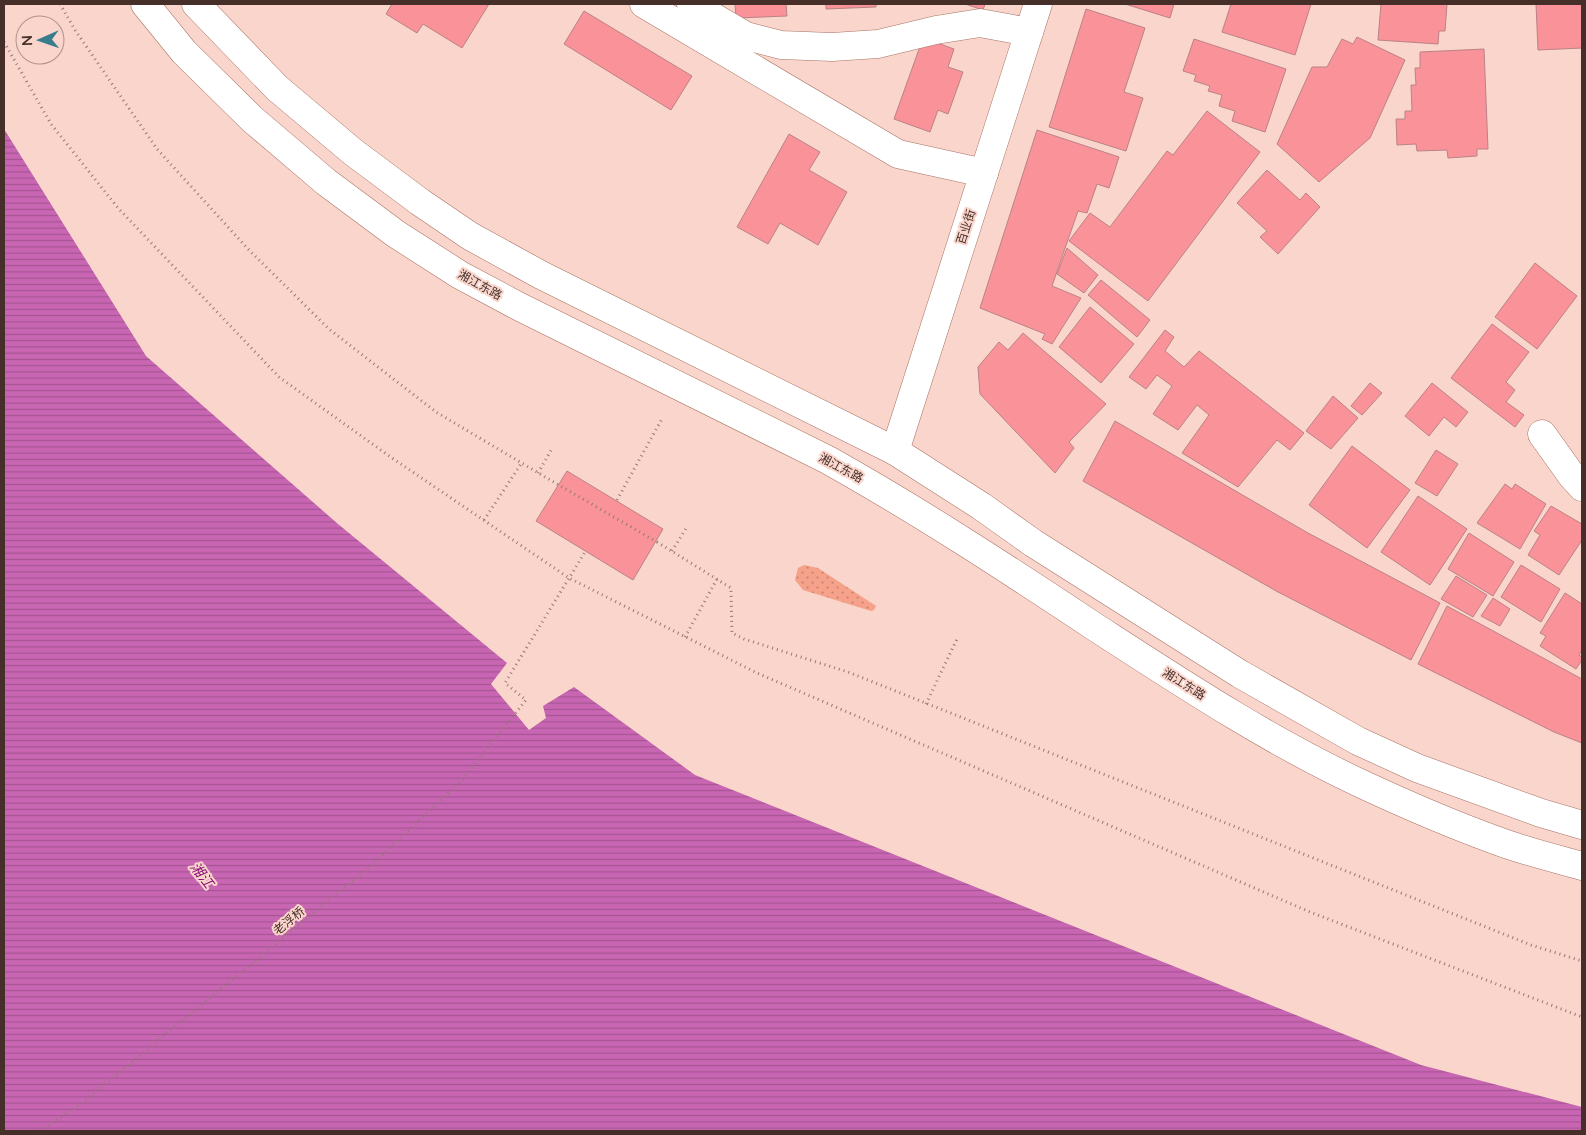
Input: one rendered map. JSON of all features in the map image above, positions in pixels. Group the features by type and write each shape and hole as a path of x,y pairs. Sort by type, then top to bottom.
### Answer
{"main road":[{"name":"湘江东路","path":"145,4 184,52 252,119 326,182 396,234 460,275 527,311 828,460 972,546 1215,704 1292,748 1363,785 1433,816 1497,841 1582,866"},
{"path":"644,4 898,154 984,173"},
{"path":"691,4 746,36 781,45 832,47 878,44 936,30 980,23 1028,32"},
{"name":"百业街","path":"895,451 1038,4"},
{"path":"207,9 277,88 353,152 420,202 470,236 541,275 895,451 981,506 1033,543 1240,674 1358,741 1417,768 1541,813 1582,825"},
{"path":"1542,434 1582,487"}],"path":[{"path":"60,4 74,30 157,149 248,250 329,329 436,412 521,464 538,472 657,542 731,588 732,633 744,639 848,672 1531,945 1582,961"},
{"path":"4,42 51,124 118,208 279,378 569,578 757,673 1310,912 1582,1017"},
{"path":"617,500 663,417"},
{"path":"538,472 553,447"},
{"path":"484,520 521,464"},
{"path":"672,551 687,527"},
{"path":"569,578 585,552"},
{"name":"老浮桥","path":"40,1131 82,1103 373,864 461,782 526,700 505,683 569,578"},
{"path":"685,637 717,580"},
{"path":"926,704 957,639"}],"shaded area":[{"path":"804,565 818,568 876,606 874,610 871,611 803,590 795,580 798,568"}],"water":[{"name":"湘江","path":"4,129 146,356 338,524 507,663 491,684 529,730 546,718 543,706 574,687 695,775 1421,1065 1582,1107 1582,1131 4,1131"}],"building":[{"path":"392,4 489,4 462,48 423,24 417,33 386,14"},
{"path":"735,4 786,4 787,16 736,18"},
{"path":"826,4 876,4 876,7 826,9"},
{"path":"965,4 985,4 983,10"},
{"path":"1125,4 1174,4 1170,18"},
{"path":"1231,4 1311,4 1295,55 1222,32"},
{"path":"1381,4 1447,4 1445,31 1439,31 1438,44 1378,40"},
{"path":"1536,4 1582,4 1582,48 1538,50"},
{"path":"1086,9 1145,28 1124,92 1143,98 1126,151 1049,127"},
{"path":"584,11 692,76 671,110 564,44"},
{"path":"1357,37 1405,60 1370,138 1319,182 1277,144 1312,67 1327,67 1342,39 1353,44"},
{"path":"923,38 954,49 948,67 963,72 948,114 938,110 930,132 894,119"},
{"path":"1194,39 1286,69 1265,132 1232,121 1235,111 1219,106 1222,95 1208,91 1210,86 1194,81 1196,75 1183,71"},
{"path":"1484,49 1488,149 1477,149 1477,156 1448,158 1447,150 1417,151 1416,144 1397,145 1396,119 1405,119 1405,111 1412,111 1411,85 1416,85 1415,68 1420,68 1420,52"},
{"path":"1207,111 1260,152 1148,301 1069,241 1090,213 1110,227 1167,151 1173,155"},
{"path":"1037,130 1119,157 1109,188 1097,184 1087,213 1078,211 1052,286 1081,298 1052,344 1042,339 1045,334 980,308"},
{"path":"789,134 820,152 809,170 847,192 818,245 780,223 768,244 737,227"},
{"path":"1267,170 1300,200 1306,193 1320,207 1278,254 1260,237 1267,231 1237,203"},
{"path":"1067,248 1098,275 1084,293 1057,274"},
{"path":"1535,263 1577,296 1537,349 1495,317"},
{"path":"1101,280 1150,320 1137,337 1088,295"},
{"path":"1090,307 1134,344 1101,383 1059,347"},
{"path":"1492,324 1529,352 1506,382 1515,390 1506,402 1524,415 1515,427 1451,378"},
{"path":"1165,330 1174,337 1165,351 1184,367 1199,351 1304,433 1290,450 1277,440 1238,487 1182,453 1209,415 1197,405 1178,430 1153,414 1172,386 1157,375 1146,389 1129,377"},
{"path":"1023,333 1106,404 1069,442 1074,448 1055,473 980,394 978,367 999,342 1008,350"},
{"path":"1370,383 1382,393 1362,415 1351,406"},
{"path":"1432,383 1468,412 1456,427 1444,417 1429,436 1405,416"},
{"path":"1333,396 1358,418 1331,449 1306,431"},
{"path":"1115,421 1308,533 1440,603 1411,660 1278,592 1083,481"},
{"path":"1352,446 1410,490 1367,548 1309,505"},
{"path":"1436,450 1458,464 1437,496 1415,483"},
{"path":"567,471 663,529 633,580 536,521"},
{"path":"1505,484 1512,489 1515,484 1546,504 1520,549 1477,523"},
{"path":"1418,496 1467,529 1430,585 1381,552"},
{"path":"1551,506 1582,524 1582,540 1559,575 1528,555 1540,535 1534,531"},
{"path":"1469,533 1514,562 1493,596 1448,569"},
{"path":"1521,565 1560,589 1541,622 1501,597"},
{"path":"1456,576 1487,595 1473,617 1441,599"},
{"path":"1565,593 1582,604 1582,650 1579,655 1582,657 1582,660 1576,669 1540,646 1546,636 1540,633"},
{"path":"1493,598 1510,609 1500,626 1481,616"},
{"path":"1447,606 1582,679 1582,743 1554,732 1418,664"}]}
